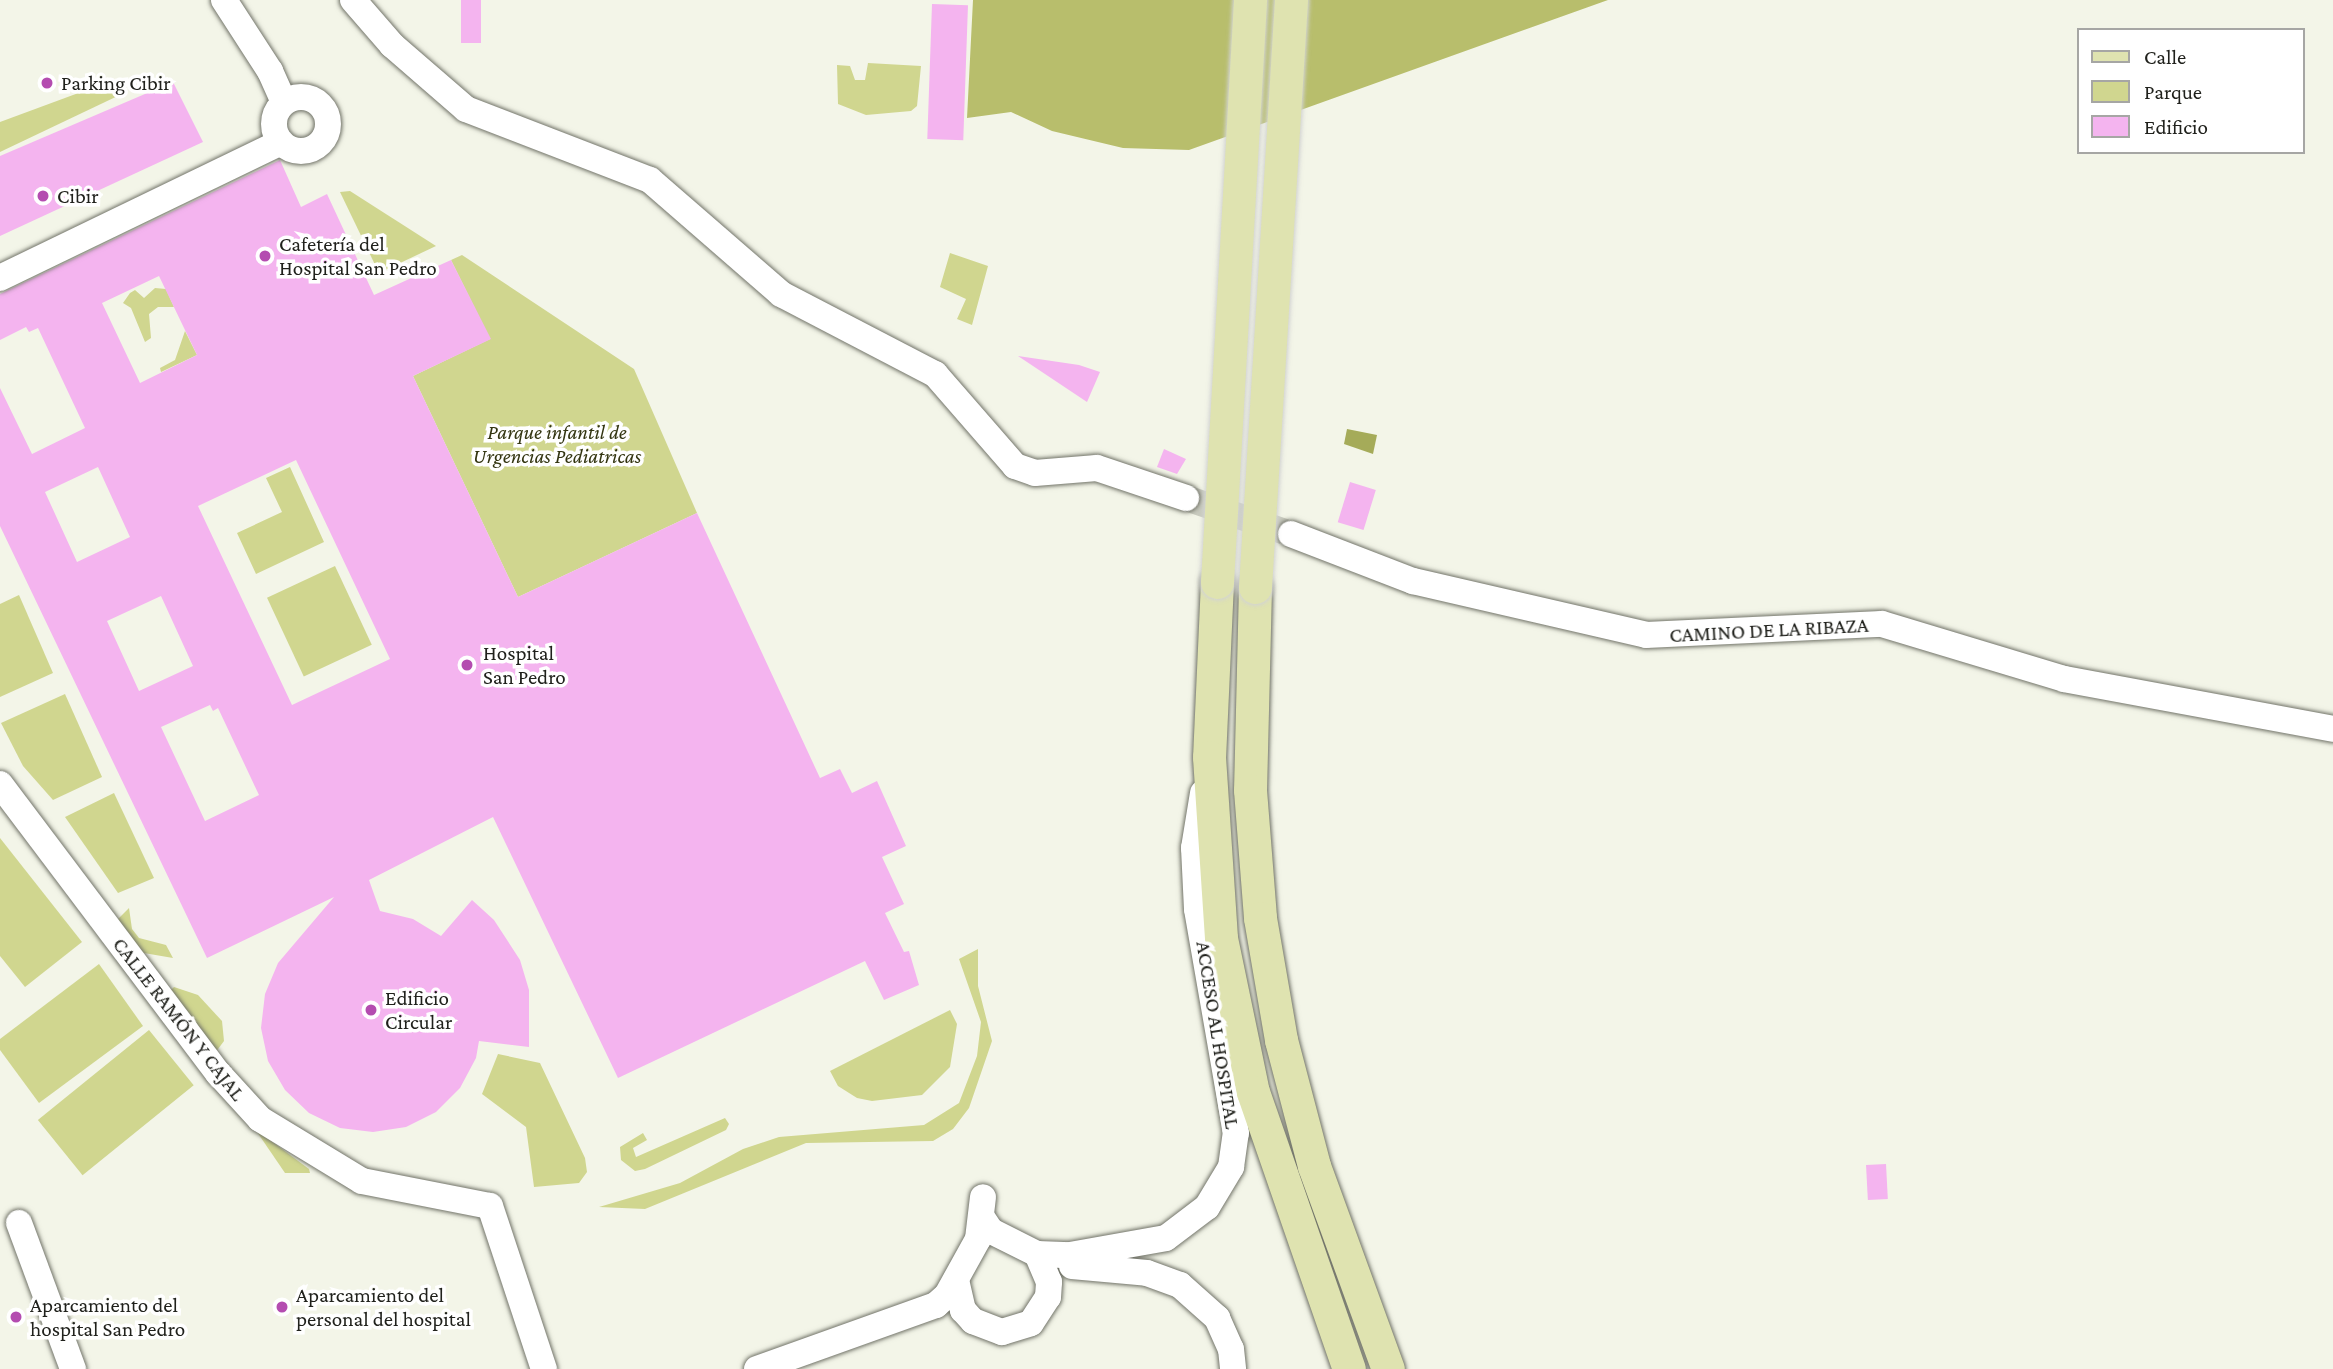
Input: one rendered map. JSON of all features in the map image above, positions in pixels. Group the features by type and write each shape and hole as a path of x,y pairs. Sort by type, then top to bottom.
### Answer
{"main road":[{"path":"1250,0 1209,757 1221,938 1236,1021 1271,1149 1349,1369"},
{"path":"1291,0 1255,587 1250,790 1260,918 1281,1040 1314,1166 1388,1369"}],"street":[{"path":"224,0 270,71 284,102 274,126 281,142 295,150 311,148 323,138 328,123 316,101 300,97 284,102"},
{"path":"353,0 392,45 466,109 552,146 650,180 780,294 935,374 1015,466 1035,473 1097,468 1183,497"},
{"path":"0,278 281,142"},
{"name":"CAMINO DE LA RIBAZA","path":"1291,534 1413,581 1646,635 1882,624 2064,679 2333,729"},
{"name":"ACCESO AL HOSPITAL","path":"1037,1254 1070,1255 1166,1238 1207,1208 1231,1167 1237,1133 1197,908 1194,848 1209,757"},
{"name":"CALLE RAMÓN Y CAJAL","path":"0,784 218,1073 260,1119 362,1181 490,1206 544,1369"},
{"path":"757,1369 923,1312 947,1294 956,1280 983,1208 991,1231 1037,1254 1079,1268 1147,1273 1197,1295 1225,1332 1233,1369"},
{"path":"19,1223 73,1369"},
{"path":"968,1253 995,1238 1011,1239"},
{"path":"1037,1254 1048,1275 1048,1297"},
{"path":"956,1280 957,1296 969,1316 986,1329 1017,1330 1031,1323 1064,1275 1079,1268"},
{"path":"923,1312 969,1316"}],"green space":[{"path":"868,63 921,66 917,106 911,111 866,115 838,104 837,65 850,66 855,80 865,80"},
{"path":"119,78 124,93 0,152 0,122"},
{"path":"350,191 436,246 379,273 340,192"},
{"path":"950,253 988,266 972,325 957,319 966,299 940,287"},
{"name":"Parque infantil de Urgencias Pediatricas","path":"462,255 634,369 697,513 518,597 413,376 490,339 451,260"},
{"path":"155,288 166,289 174,307 158,307 149,314 151,338 145,342 131,308 123,303 135,290 144,298"},
{"path":"185,331 197,355 161,372 160,368 175,360"},
{"path":"290,467 324,542 256,574 237,533 282,512 266,478"},
{"path":"335,566 372,645 304,677 267,598"},
{"path":"19,595 53,673 0,697 0,604"},
{"path":"65,694 102,777 53,800 23,766 1,723"},
{"path":"114,793 154,878 118,893 65,817"},
{"path":"0,838 82,942 25,987 0,956"},
{"path":"129,908 132,929 139,938 166,945 173,958 138,952 117,920"},
{"path":"978,949 978,986 992,1041 969,1108 953,1129 933,1141 806,1143 645,1209 599,1207 680,1183 743,1149 779,1137 924,1125 959,1103 977,1056 981,1022 959,959"},
{"path":"99,964 143,1026 39,1103 0,1050 0,1039"},
{"path":"174,987 198,995 222,1021 224,1041 215,1053 171,990"},
{"path":"950,1010 957,1024 950,1067 922,1095 872,1101 857,1098 838,1086 830,1071"},
{"path":"149,1030 194,1085 83,1175 38,1120"},
{"path":"498,1054 540,1063 585,1158 587,1172 579,1183 534,1187 526,1127 482,1094"},
{"path":"725,1118 729,1124 726,1130 645,1169 635,1171 621,1160 620,1147 643,1133 647,1140 633,1148 636,1157"},
{"path":"255,1129 309,1169 310,1173 285,1173"}],"shaded area":[{"path":"973,0 1608,0 1189,150 1123,148 1052,131 1011,112 967,118"},
{"path":"1347,429 1377,435 1373,454 1344,444"}],"building":[{"path":"461,0 481,0 481,43 461,43"},
{"path":"932,4 968,5 963,140 927,139"},
{"name":"Cibir","path":"173,82 203,142 0,236 0,156"},
{"path":"280,160 301,207 327,194 374,295 451,260 491,339 413,376 518,597 697,513 820,778 840,769 852,793 877,781 906,846 882,857 904,904 885,913 904,952 909,951 919,985 884,1000 865,961 618,1078 493,817 369,880 380,911 413,919 441,936 472,900 494,920 520,960 529,990 529,1047 479,1041 476,1058 460,1088 436,1112 406,1127 373,1132 340,1128 309,1113 285,1090 268,1061 261,1028 265,994 278,963 334,897 207,958 0,526 0,388 32,454 85,428 38,328 29,332 26,327 0,340 0,294","holes":["159,276 197,355 140,383 102,303","296,460 390,659 292,705 198,506","98,467 130,537 77,562 45,492","161,596 193,666 139,691 107,621","210,705 213,711 218,708 259,795 205,821 161,727"]},
{"path":"1018,356 1079,365 1100,372 1087,402"},
{"path":"1164,449 1186,459 1177,474 1157,467"},
{"path":"1350,482 1376,490 1364,530 1338,522"},
{"path":"1886,1164 1888,1199 1868,1200 1866,1165"}],"tunnel":[{"path":"1186,498 1291,534"}],"place":[{"name":"Parking Cibir","path":"47,83"},
{"name":"Cibir","path":"43,196"},
{"name":"Cafetería del Hospital San Pedro","path":"265,256"},
{"name":"Hospital San Pedro","path":"467,665"},
{"name":"Edificio Circular","path":"371,1010"},
{"name":"Aparcamiento del personal del hospital","path":"282,1307"},
{"name":"Aparcamiento del hospital San Pedro","path":"16,1317"}]}
